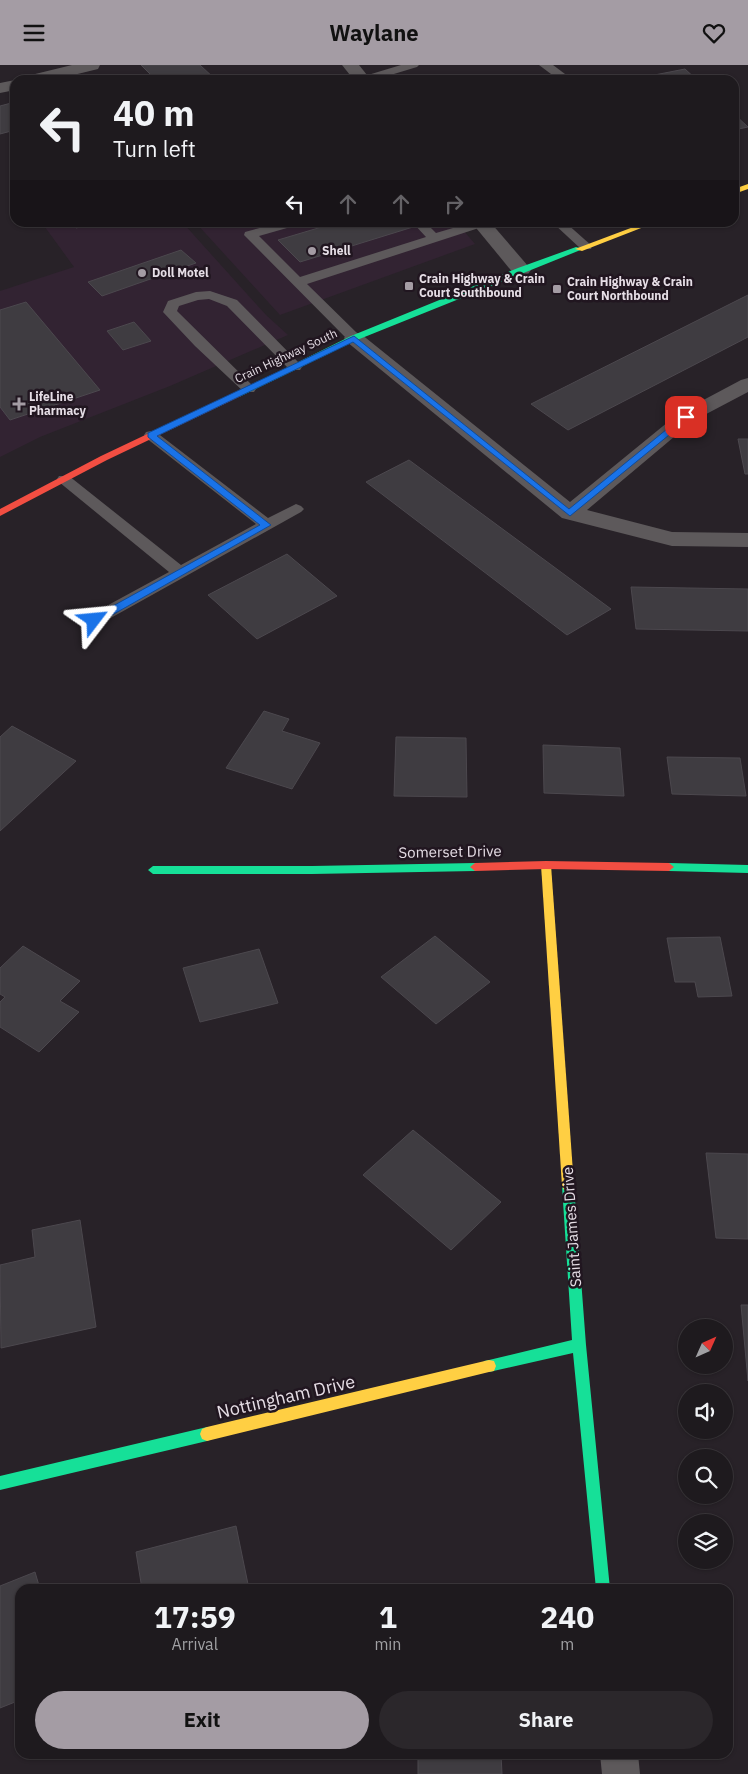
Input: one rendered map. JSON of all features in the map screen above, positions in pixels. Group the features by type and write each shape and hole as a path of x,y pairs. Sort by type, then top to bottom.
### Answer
{"street":[{"path":"350,65 359,75"},
{"path":"59,75 95,68"},
{"path":"484,227 521,270"},
{"name":"Crain Highway South","path":"0,513 151,435 354,339 521,270 639,227"},
{"path":"354,339 570,513 672,539 748,540"},
{"path":"570,513 686,417 748,384"},
{"name":"Somerset Drive","path":"153,870 312,870 546,865 748,869"},
{"name":"Saint James Drive","path":"546,865 579,1345 603,1584"},
{"name":"Nottingham Drive","path":"0,1483 579,1345"},
{"path":"620,1759 621,1774"}],"lane":[{"path":"380,75 413,65"},
{"path":"545,65 560,75"},
{"path":"242,227 354,339"},
{"path":"250,235 277,227"},
{"path":"422,227 434,238"},
{"path":"298,282 468,227"},
{"path":"564,227 586,246"},
{"path":"249,389 170,312 173,304 196,296 210,295 232,303 295,367"},
{"path":"151,435 267,525"},
{"path":"64,479 180,573"},
{"path":"94,620 296,509"}],"shaded area":[{"path":"45,227 187,227 266,315 288,335 170,386 40,437 0,457 0,291 74,267"},
{"path":"200,227 460,227 475,244 280,315"}],"building":[{"path":"141,65 200,65 211,75 151,75"},
{"path":"685,69 692,75 654,75"},
{"path":"10,103 10,131 0,134 0,106"},
{"path":"739,119 748,127 739,129"},
{"name":"Shell","path":"322,227 413,227 300,262 278,240"},
{"name":"Doll Motel","path":"181,250 196,263 102,296 88,282"},
{"path":"748,295 748,337 568,430 531,404"},
{"path":"26,302 100,390 10,420 0,407 0,310"},
{"path":"134,322 151,341 123,350 107,331"},
{"path":"738,439 748,439 748,474 745,474"},
{"path":"409,460 611,609 567,635 366,482"},
{"path":"287,554 337,596 257,639 208,595"},
{"path":"631,587 748,589 748,631 636,629"},
{"path":"264,711 289,719 282,731 320,743 292,789 226,768"},
{"path":"12,726 76,761 0,831 0,737"},
{"path":"396,737 466,738 467,797 394,796"},
{"path":"543,745 620,748 624,796 544,793"},
{"path":"667,757 740,758 746,796 672,794"},
{"path":"435,936 490,982 436,1024 381,977"},
{"path":"720,937 732,996 698,997 695,982 675,982 667,938"},
{"path":"23,946 80,981 60,1001 79,1012 39,1052 0,1027 0,1002 5,997 0,994 0,968"},
{"path":"259,949 278,1003 200,1022 183,968"},
{"path":"413,1130 501,1202 451,1250 363,1175"},
{"path":"706,1153 748,1154 748,1239 716,1238"},
{"path":"80,1220 96,1327 1,1348 0,1265 35,1257 32,1230"},
{"path":"741,1305 748,1305 748,1381"},
{"path":"236,1526 248,1584 141,1584 136,1552"},
{"path":"35,1572 39,1584 15,1584 15,1702 0,1708 0,1586"},
{"path":"418,1759 501,1759 502,1774 418,1774"}],"traffic: fast":[{"path":"238,394 354,338 521,270 579,249"},
{"path":"153,870 475,867"},
{"path":"669,867 748,869"},
{"path":"568,1186 579,1345 603,1584"},
{"path":"489,1366 579,1345"},
{"path":"0,1483 207,1434"}],"traffic: slow":[{"path":"739,190 748,186"},
{"path":"579,249 639,227"},
{"path":"546,865 568,1186"},
{"path":"207,1434 489,1366"}],"traffic: jam":[{"path":"0,513 104,458 238,394"},
{"path":"475,867 546,865 669,867"}],"place":[{"name":"Shell","path":"312,251"},
{"name":"Doll Motel","path":"142,273"},
{"name":"Crain Highway & Crain Court Southbound","path":"409,286"},
{"name":"Crain Highway & Crain Court Northbound","path":"557,289"},
{"name":"LifeLine Pharmacy","path":"19,404"}],"route":[{"path":"94,620 267,525 151,435 354,339 570,513 686,417"}]}
